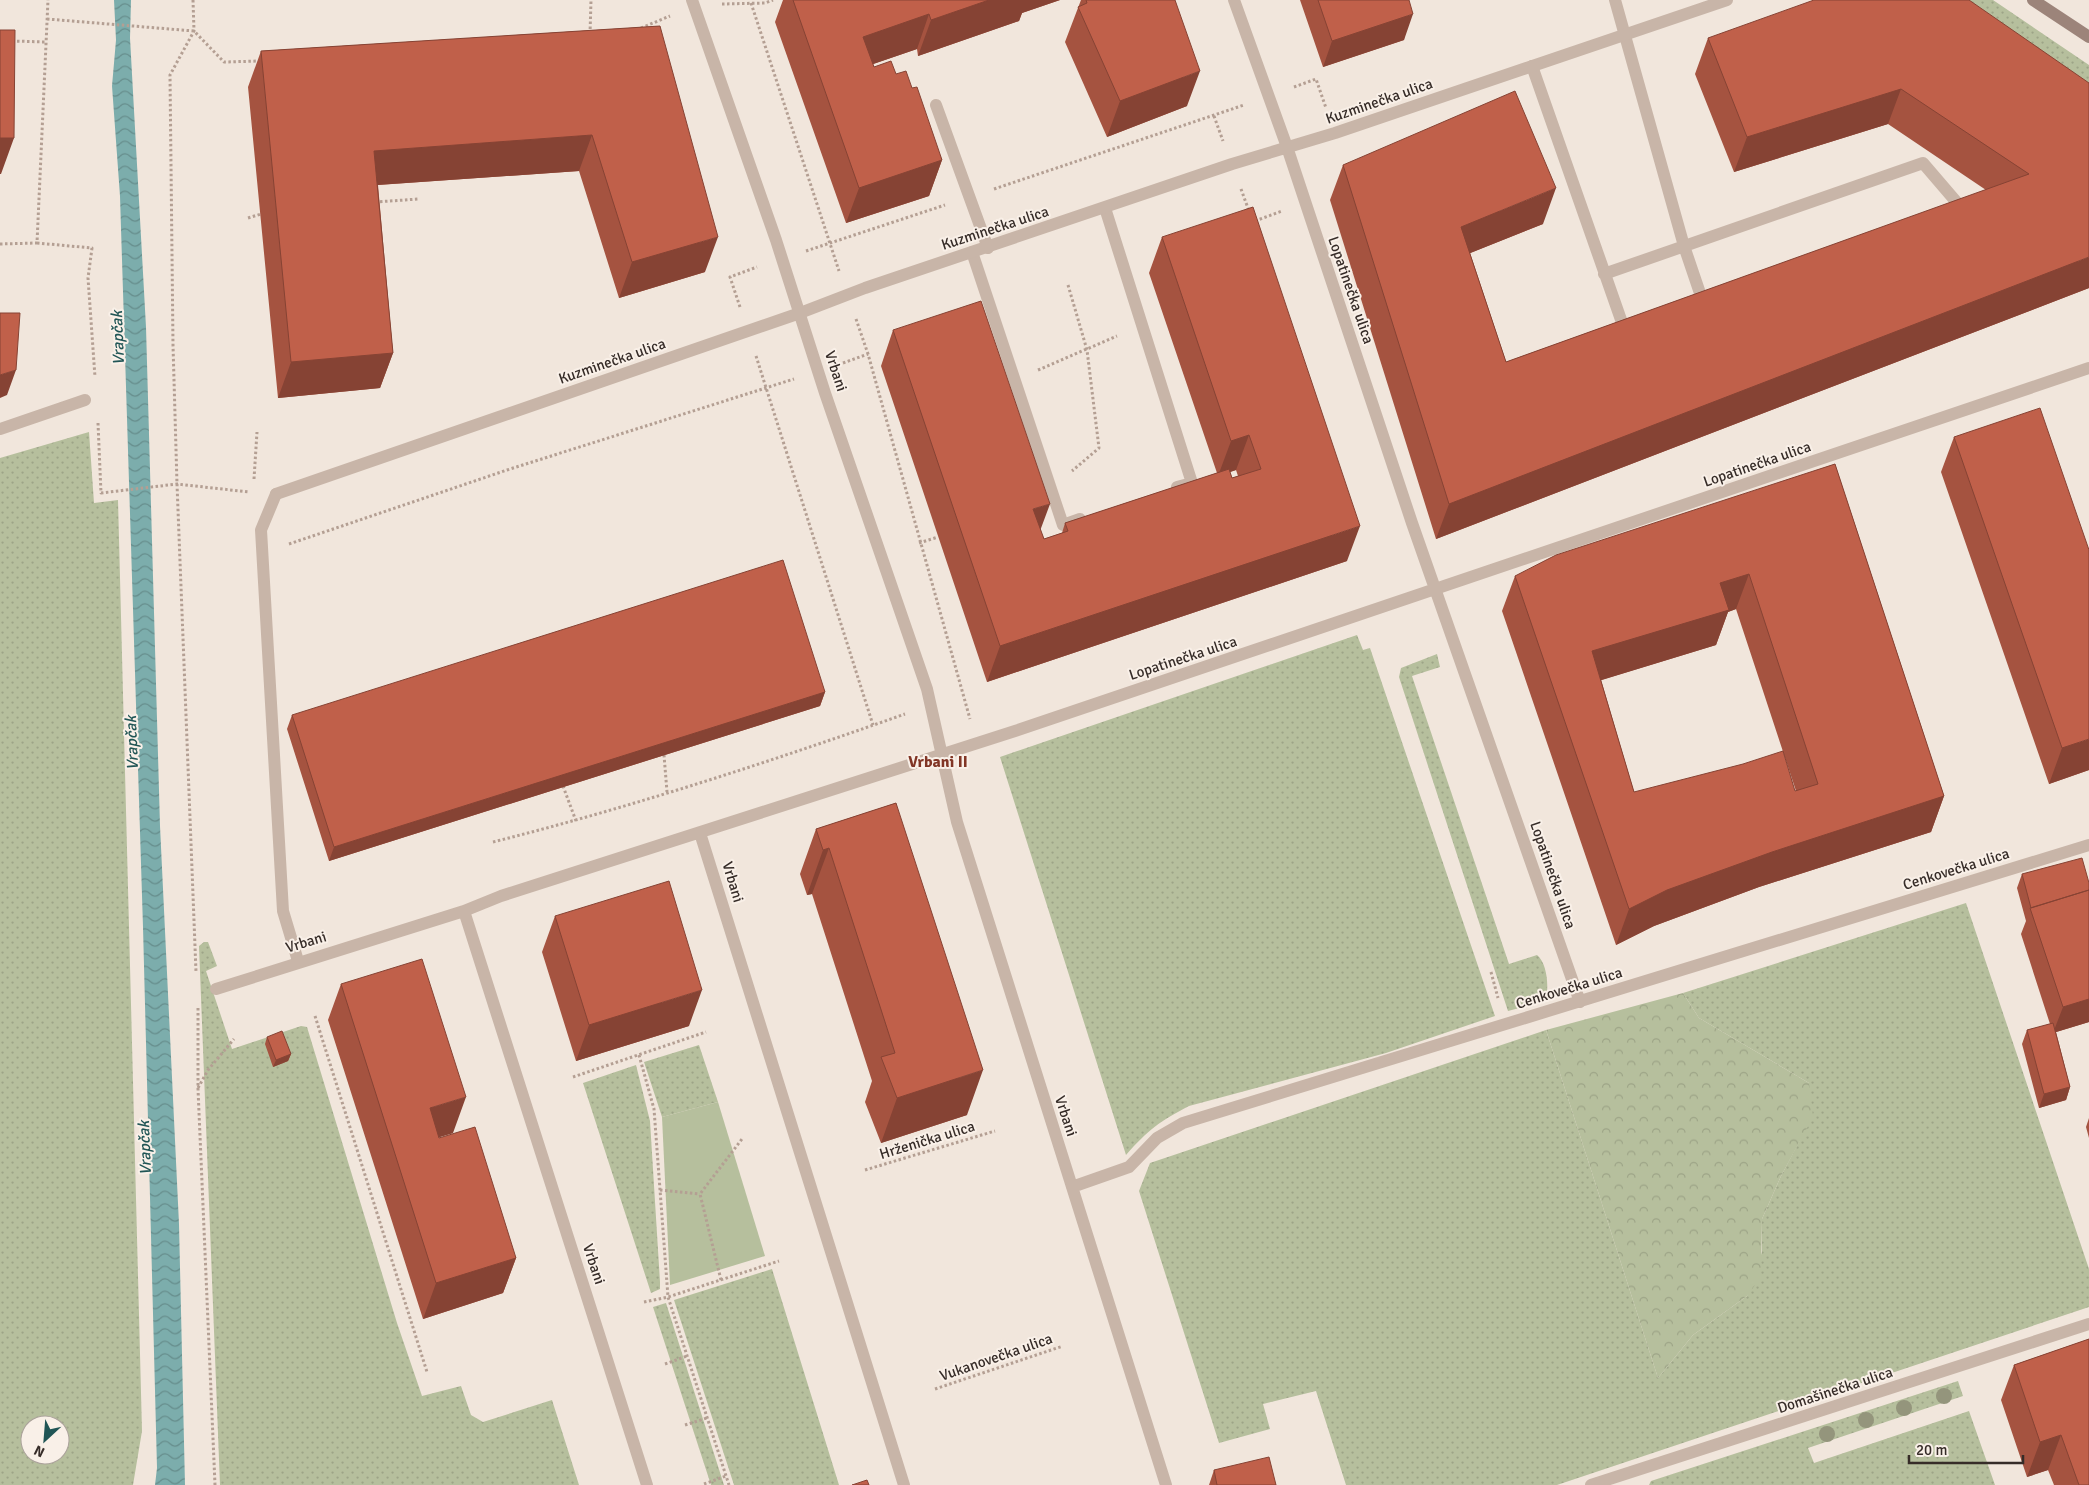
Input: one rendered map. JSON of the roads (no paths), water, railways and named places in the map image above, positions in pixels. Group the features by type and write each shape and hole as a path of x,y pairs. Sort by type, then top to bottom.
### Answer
{"street":[{"name":"Lopatinečka ulica","path":"1234,0 1286,147 1436,590 1580,1002"},
{"path":"1615,0 1684,246 1704,305"},
{"name":"Kuzminečka ulica","path":"298,961 283,911 261,530 276,494 972,252 1286,147 1335,133 1727,0"},
{"path":"2033,0 2089,38"},
{"name":"Vrbani","path":"693,3 800,313 931,705 960,831 1166,1485"},
{"path":"1532,66 1624,334 1642,328"},
{"path":"936,105 988,248"},
{"path":"1604,274 1923,163 1965,212 1946,218"},
{"path":"1104,208 1192,483 1164,492"},
{"path":"972,252 1063,524 1090,516"},
{"name":"Lopatinečka ulica","path":"941,755 1436,590 2089,368"},
{"path":"0,429 85,400"},
{"name":"Vrbani","path":"216,989 298,961 464,911 506,895 941,755"},
{"name":"Vrbani","path":"700,833 904,1485"},
{"name":"Cenkovečka ulica","path":"1072,1188 1129,1167 1157,1138 1183,1123 2089,844"},
{"name":"Vrbani","path":"464,911 647,1485"},
{"name":"Domašinečka ulica","path":"1591,1485 2089,1324"}],"water":[{"path":"114,0 131,0 130,38 146,327 160,826 179,1224 185,1485 155,1485 157,1468 143,927 120,196 112,86 116,40"}],"district":[{"name":"Vrbani II","path":"938,761"}],"water label":[{"name":"Vrapčak","path":"117,338"},
{"name":"Vrapčak","path":"131,743"},
{"name":"Vrapčak","path":"144,1148"}]}
